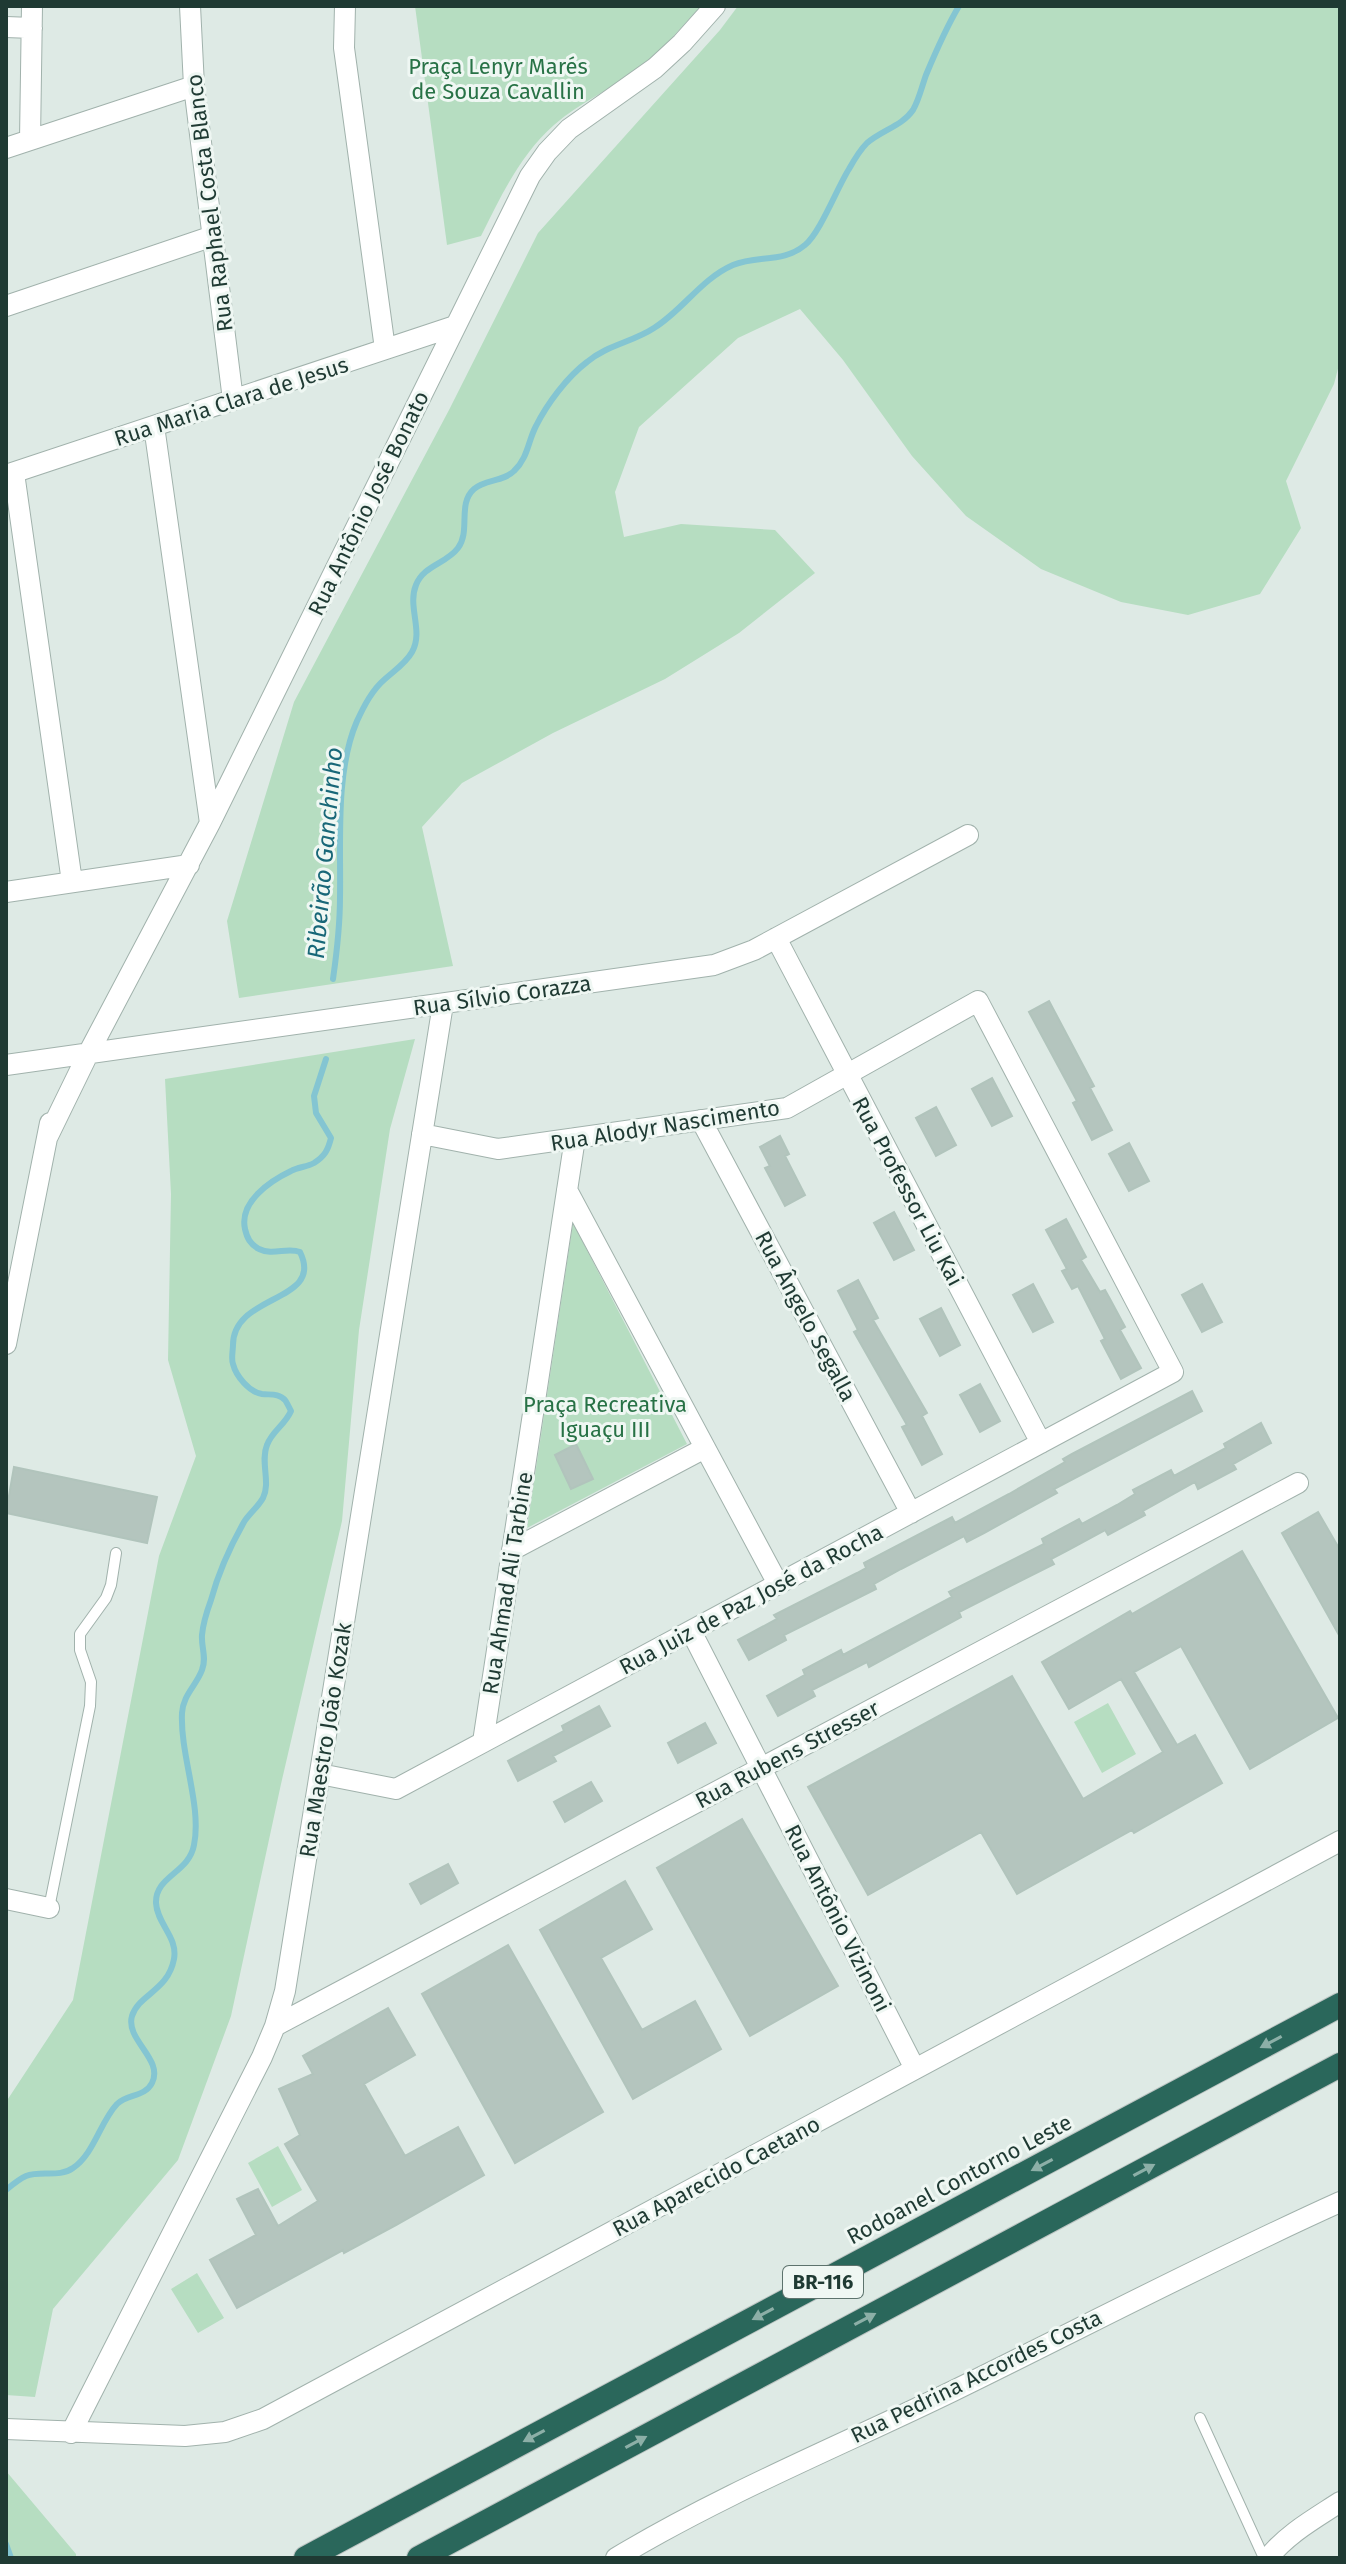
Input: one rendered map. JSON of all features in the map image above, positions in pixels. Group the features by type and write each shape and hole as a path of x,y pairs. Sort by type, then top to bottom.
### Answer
{"highway":[{"name":"Rodoanel Contorno Leste","path":"306,2558 1340,2005"},
{"name":"BR-116","path":"419,2558 1340,2065"},
{"path":"441,2558 471,2530"}],"street":[{"path":"30,140 32,6"},
{"name":"Rua Raphael Costa Blanco","path":"190,6 194,86 233,400"},
{"path":"345,6 344,48 385,349"},
{"name":"Rua Antônio José Bonato","path":"6,1344 48,1136 189,865 513,207 547,152 579,122 655,68 715,6"},
{"path":"6,27 32,28"},
{"path":"6,148 194,86"},
{"path":"6,306 213,236"},
{"name":"Rua Maria Clara de Jesus","path":"10,474 455,326"},
{"path":"154,426 210,823"},
{"path":"10,474 72,882"},
{"name":"Rua Sílvio Corazza","path":"6,1065 714,965 776,938 968,835"},
{"path":"6,892 189,865"},
{"name":"Rua Professor Liu Kai","path":"776,938 1041,1443"},
{"name":"Rua Alodyr Nascimento","path":"422,1134 498,1149 787,1108 978,1001 1173,1372"},
{"name":"Rua Maestro João Kozak","path":"71,2433 262,2057 275,2026 288,1977 443,1004"},
{"name":"Rua Ângelo Segalla","path":"701,1120 911,1513"},
{"name":"Rua Ahmad Ali Tarbine","path":"483,1742 575,1138"},
{"path":"567,1190 778,1584"},
{"name":"Rua Juiz de Paz José da Rocha","path":"320,1774 396,1789 1173,1372"},
{"path":"512,1550 705,1448"},
{"name":"Rua Rubens Stresser","path":"275,2026 1298,1483"},
{"name":"Rua Antônio Vizinoni","path":"691,1631 915,2069"},
{"name":"Rua Aparecido Caetano","path":"6,2429 185,2436 243,2428 1340,1841"},
{"path":"6,1899 49,1908"},
{"name":"Rua Pedrina Accordes Costa","path":"616,2558 750,2485 950,2392 1225,2254 1340,2202"},
{"path":"1266,2558 1296,2530 1340,2502"}],"lane":[{"path":"49,1908 90,1706 91,1682 80,1650 80,1634 106,1598 116,1553"},
{"path":"1200,2418 1266,2558"}],"green space":[{"name":"Praça Lenyr Marés de Souza Cavallin","path":"415,6 701,6 641,67 575,109 542,137 512,177 481,236 447,245"},
{"path":"738,6 1340,6 1340,361 1334,384 1286,481 1301,528 1260,594 1188,615 1121,602 1041,569 966,516 912,456 843,360 800,309 738,338 639,427 615,492 624,537 681,524 775,530 815,573 739,633 665,679 553,733 462,783 422,827 453,966 239,998 227,921 294,702 449,410 538,233"},
{"path":"415,1039 390,1129 359,1330 342,1521 231,2016 178,2160 53,2309 35,2397 6,2395 6,2102 73,2000 159,1556 196,1456 168,1360 171,1194 165,1079"},
{"name":"Praça Recreativa Iguaçu III","path":"573,1223 687,1444 527,1528"},
{"path":"1108,1703 1136,1754 1102,1773 1074,1722"},
{"path":"278,2146 302,2190 272,2207 248,2163"},
{"path":"197,2273 224,2318 198,2333 171,2289"},
{"path":"6,2471 76,2554 76,2558 6,2558"}],"building":[{"path":"1049,1001 1094,1086 1090,1088 1112,1130 1092,1140 1073,1103 1077,1101 1029,1012"},
{"path":"992,1078 1012,1116 992,1126 972,1089"},
{"path":"936,1107 956,1145 936,1156 916,1118"},
{"path":"780,1136 789,1154 785,1156 805,1195 785,1206 765,1168 770,1166 760,1147"},
{"path":"1129,1143 1149,1181 1129,1191 1109,1154"},
{"path":"894,1212 914,1250 894,1260 874,1223"},
{"path":"1066,1219 1086,1257 1081,1260 1100,1292 1105,1290 1110,1299 1125,1327 1120,1330 1141,1368 1121,1379 1078,1286 1072,1289 1062,1271 1067,1269 1046,1230"},
{"path":"858,1280 878,1318 873,1320 927,1413 922,1416 942,1454 922,1465 902,1427 907,1425 854,1332 858,1330 838,1291"},
{"path":"1033,1284 1053,1322 1033,1332 1013,1295"},
{"path":"1202,1284 1222,1322 1202,1332 1182,1295"},
{"path":"941,1308 960,1345 940,1356 920,1319"},
{"path":"980,1384 1000,1421 980,1432 960,1395"},
{"path":"1192,1391 1202,1411 1054,1489 1057,1493 967,1542 964,1536 901,1569 874,1584 876,1589 784,1635 786,1640 749,1660 738,1640 777,1619 774,1615 857,1573 866,1568 864,1563 952,1517 955,1523 1065,1462 1063,1459"},
{"path":"1261,1423 1271,1443 1233,1464 1236,1469 1198,1489 1195,1482 1108,1535 1105,1530 1051,1559 1054,1564 959,1612 961,1617 869,1667 867,1662 812,1690 815,1696 778,1716 767,1696 805,1675 803,1670 841,1650 843,1655 952,1597 949,1592 1044,1544 1042,1539 1079,1519 1082,1524 1135,1494 1133,1490 1171,1470 1174,1476 1226,1448 1224,1444"},
{"path":"576,1444 593,1479 571,1489 555,1455"},
{"path":"14,1467 157,1497 147,1543 6,1513"},
{"path":"1318,1512 1340,1550 1340,1637 1282,1533"},
{"path":"1242,1551 1338,1718 1250,1769 1181,1646 1134,1672 1177,1745 1195,1735 1222,1783 1017,1894 981,1832 868,1895 808,1787 1012,1676 1083,1799 1163,1752 1121,1679 1069,1709 1042,1662"},
{"path":"599,1706 610,1726 553,1756 556,1761 518,1781 508,1761 564,1731 562,1726"},
{"path":"705,1723 716,1743 678,1763 668,1743"},
{"path":"591,1782 602,1801 565,1822 554,1802"},
{"path":"742,1819 838,1986 750,2036 657,1868"},
{"path":"448,1864 458,1883 421,1904 410,1884"},
{"path":"625,1881 652,1929 601,1958 642,2030 695,2001 721,2049 633,2099 540,1930"},
{"path":"508,1945 603,2112 515,2163 422,1994"},
{"path":"388,2008 415,2055 364,2084 405,2156 458,2127 484,2175 237,2308 210,2260 256,2235 237,2199 258,2189 278,2226 318,2201 285,2144 300,2135 279,2089 313,2074 303,2056"}],"waterway":[{"name":"Ribeirão Ganchinho","path":"333,979 339,917 342,785 350,741 372,693 412,652 416,636 413,602 416,585 424,573 458,548 464,534 469,495 478,486 510,475 519,466 546,409 565,383 587,362 603,351 654,328 702,286 733,265 779,257 805,245 817,231 862,149 913,110 937,48 959,6"},
{"name":"Ribeirão Ganchinho","path":"6,2190 26,2176 62,2173 73,2168 86,2155 117,2104 145,2091 152,2083 153,2066 131,2025 132,2016 141,2002 171,1970 173,1944 157,1911 157,1894 166,1880 186,1862 194,1845 195,1814 182,1729 183,1707 203,1666 203,1631 217,1580 244,1522 263,1498 267,1445 291,1411 283,1398 257,1393 244,1383 232,1357 237,1328 247,1316 300,1281 304,1269 300,1252 259,1249 249,1240 244,1219 251,1201 266,1187 283,1175 314,1163 327,1149 331,1138 316,1113 314,1096 326,1059"},
{"name":"Ribeirão Ganchinho","path":"6,2544 11,2558"}]}
